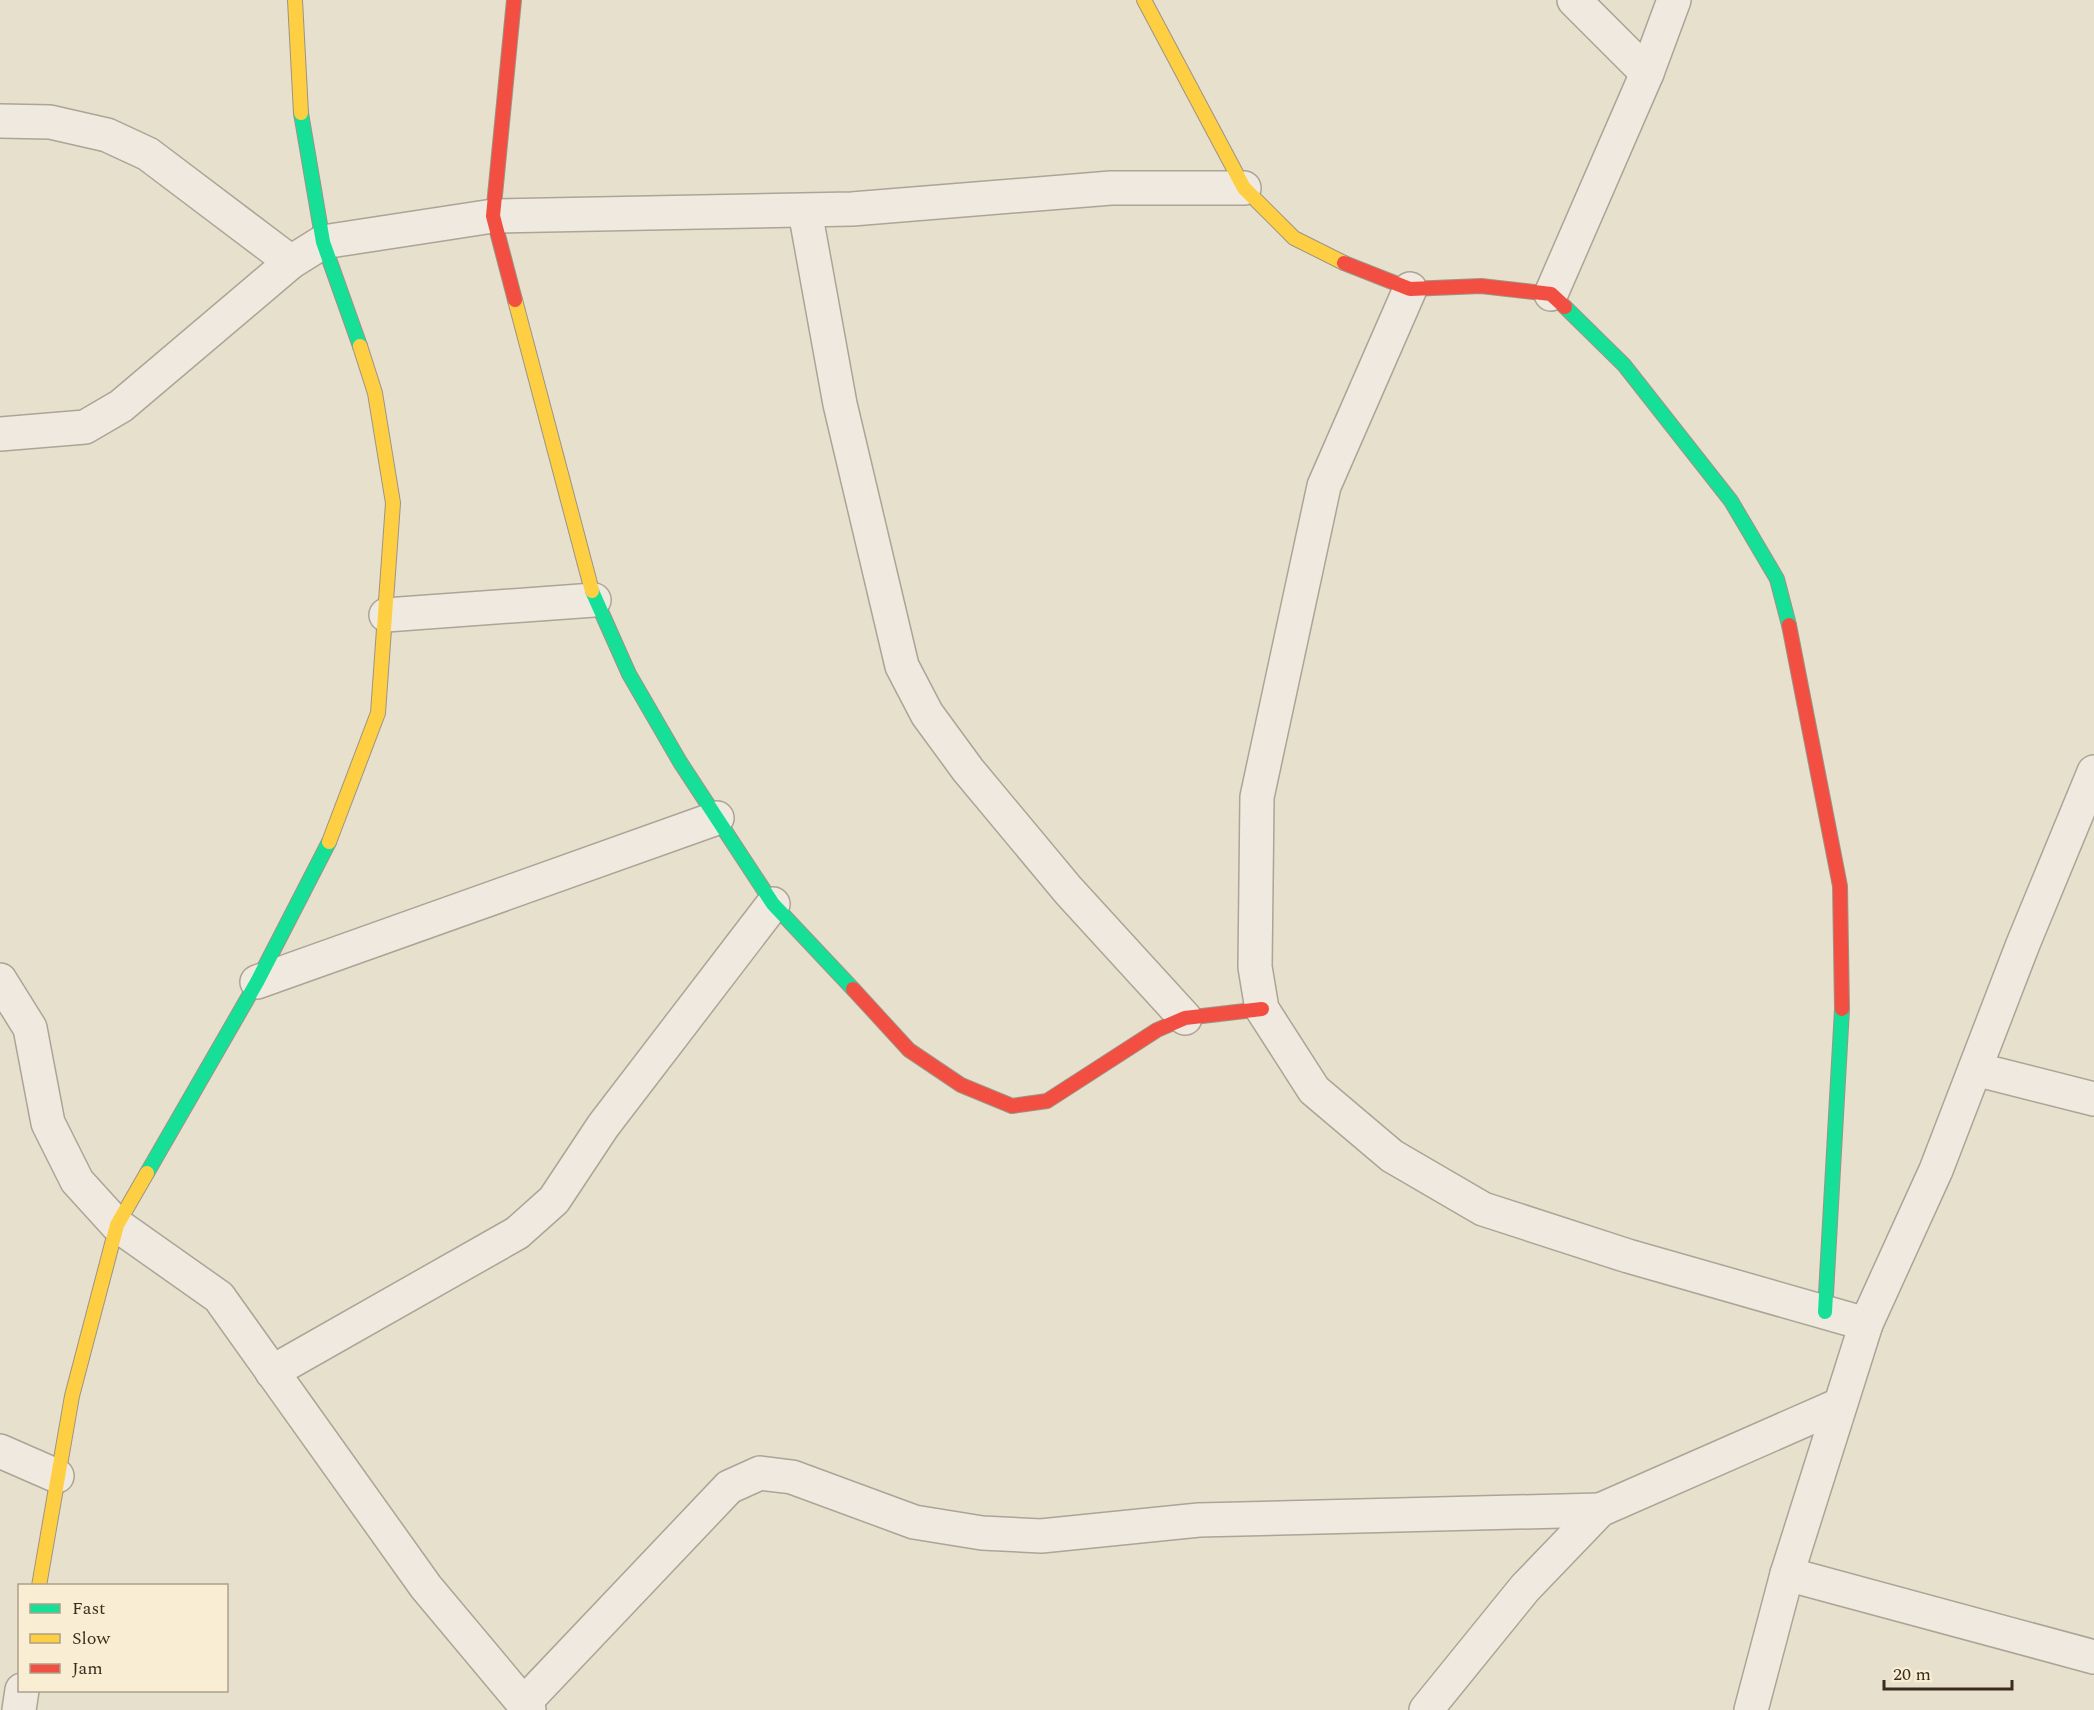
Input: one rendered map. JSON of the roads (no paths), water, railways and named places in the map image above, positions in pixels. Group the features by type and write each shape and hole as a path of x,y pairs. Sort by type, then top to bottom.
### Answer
{"street":[{"path":"39,1584 72,1396 117,1225 257,982 323,858 378,713 393,503 375,393 323,242 299,99 295,0"},
{"path":"514,0 493,216 594,600 629,674 680,762 773,904 909,1050 961,1085 1012,1106 1047,1101 1157,1030 1185,1018 1262,1009"},
{"path":"1143,0 1244,188 1294,238 1337,260 1410,289 1481,286 1551,294 1624,365 1731,501 1777,579 1797,654 1817,773 1840,886 1842,1030 1825,1312"},
{"path":"1574,0 1647,73"},
{"path":"1551,294 1647,73 1674,0"},
{"path":"0,121 50,122 107,135 148,154 291,262"},
{"path":"0,434 85,427 121,406 291,262 323,242 493,216 805,211 1111,188 1244,188"},
{"path":"805,211 840,404 902,666 927,714 969,770 1068,890 1185,1018"},
{"path":"1410,289 1324,486 1257,797 1255,967 1262,1009 1314,1090 1392,1156 1483,1209 1628,1256 1866,1324"},
{"path":"386,615 594,600"},
{"path":"1751,1710 1787,1574 1866,1324 1936,1170 2094,772"},
{"path":"257,982 717,818"},
{"path":"272,1372 517,1233 546,1206 603,1126 773,904"},
{"path":"0,980 30,1028 48,1123 77,1181 117,1225 219,1296 426,1587 526,1706 729,1487 760,1473 792,1477 914,1522 982,1533 1041,1536 1199,1520 1600,1510 1839,1405"},
{"path":"1975,1069 2094,1099"},
{"path":"0,1451 57,1476"},
{"path":"1426,1710 1525,1588 1600,1510"},
{"path":"1787,1574 2094,1656"},
{"path":"0,1704 17,1710 22,1692"}]}
